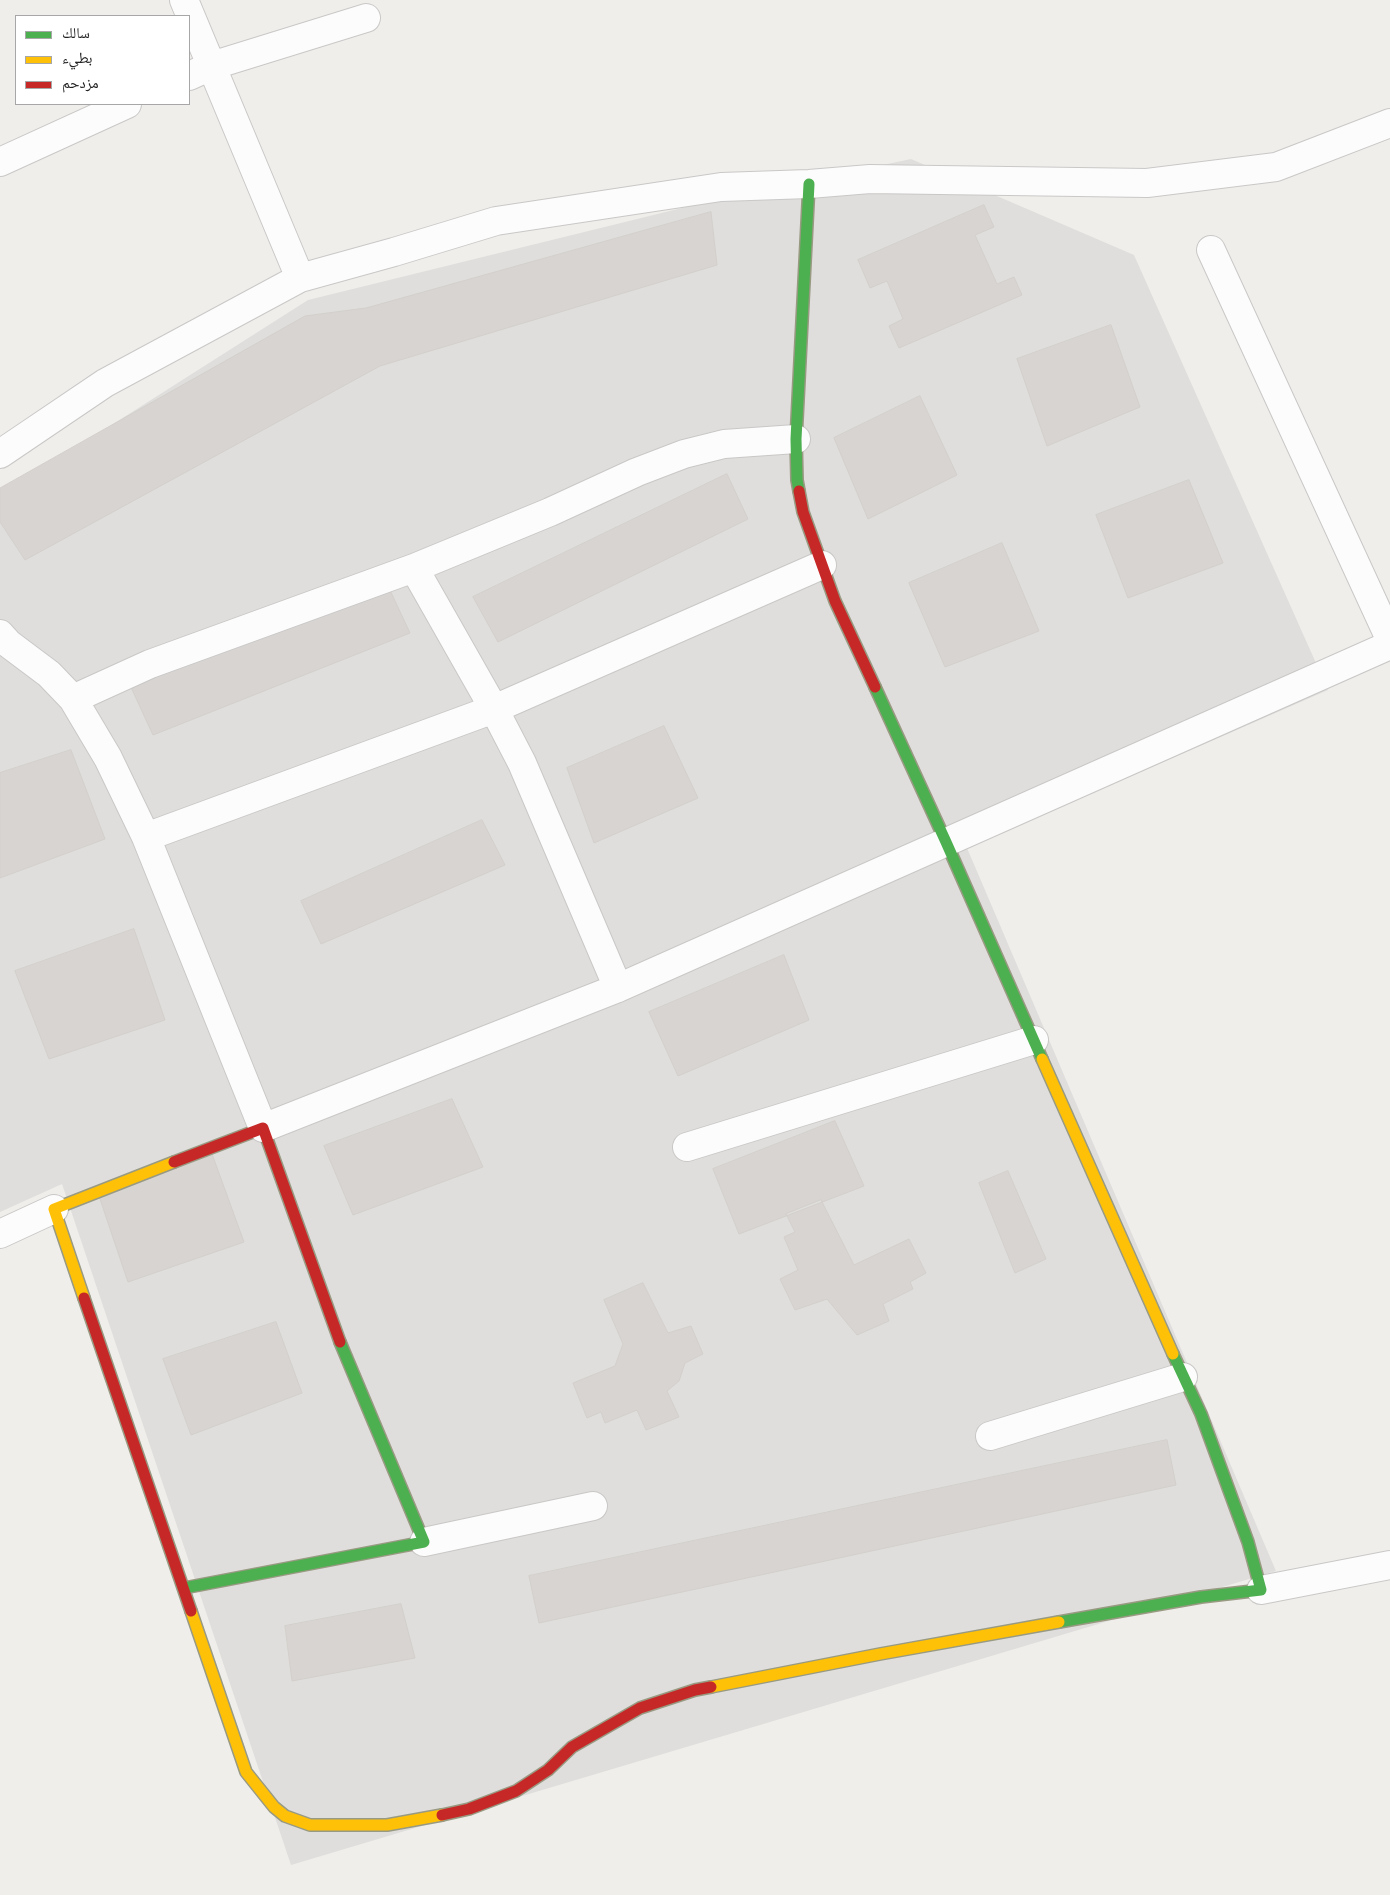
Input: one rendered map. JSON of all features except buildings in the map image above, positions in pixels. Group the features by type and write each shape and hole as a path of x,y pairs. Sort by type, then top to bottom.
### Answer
{"street":[{"path":"184,0 187,15"},
{"path":"200,71 366,18"},
{"path":"190,27 200,71 300,278"},
{"path":"0,162 125,105"},
{"path":"0,454 105,383 300,278 496,221 721,187 809,184 870,179 1147,183 1276,167 1390,123"},
{"path":"809,184 796,439 797,480 803,512 835,601 946,842 1201,1414 1248,1542 1261,1590"},
{"path":"1211,250 1390,639"},
{"path":"73,699 150,664 414,568 684,454 724,444 796,439"},
{"path":"146,837 494,709 822,565"},
{"path":"414,568 494,709 522,763 618,988"},
{"path":"0,634 9,644 49,674 73,699 108,758 146,837 263,1128 344,1353 424,1542"},
{"path":"0,1234 54,1209 618,988 1390,645"},
{"path":"686,1146 1034,1040"},
{"path":"54,1209 184,1588 213,1681 246,1772 268,1800 285,1816 310,1825 387,1825 421,1820 470,1809 516,1791 548,1770 572,1747 640,1708 696,1690 930,1646 1201,1598 1261,1590 1390,1565"},
{"path":"990,1436 1183,1377"},
{"path":"184,1588 424,1542 593,1506"}],"shaded area":[{"path":"911,159 1134,255 1328,690 967,848 1276,1571 291,1865 62,1184 0,1212 0,496 308,300 694,205"}],"traffic: fast":[{"path":"799,491 796,439 809,184"},
{"path":"875,687 1042,1059"},
{"path":"184,1588 424,1542 340,1342"},
{"path":"1059,1622 1201,1597 1261,1590 1248,1542 1201,1414 1173,1354"}],"traffic: slow":[{"path":"1042,1059 1173,1354"},
{"path":"84,1298 54,1209 174,1162"},
{"path":"191,1611 246,1772 274,1807 285,1816 310,1825 387,1825 442,1815"},
{"path":"711,1687 1059,1622"}],"traffic: jam":[{"path":"799,491 803,512 835,601 875,687"},
{"path":"174,1162 263,1128 340,1342"},
{"path":"84,1298 191,1611"},
{"path":"442,1815 469,1809 516,1791 548,1770 572,1747 640,1708 695,1690 711,1687"}]}
